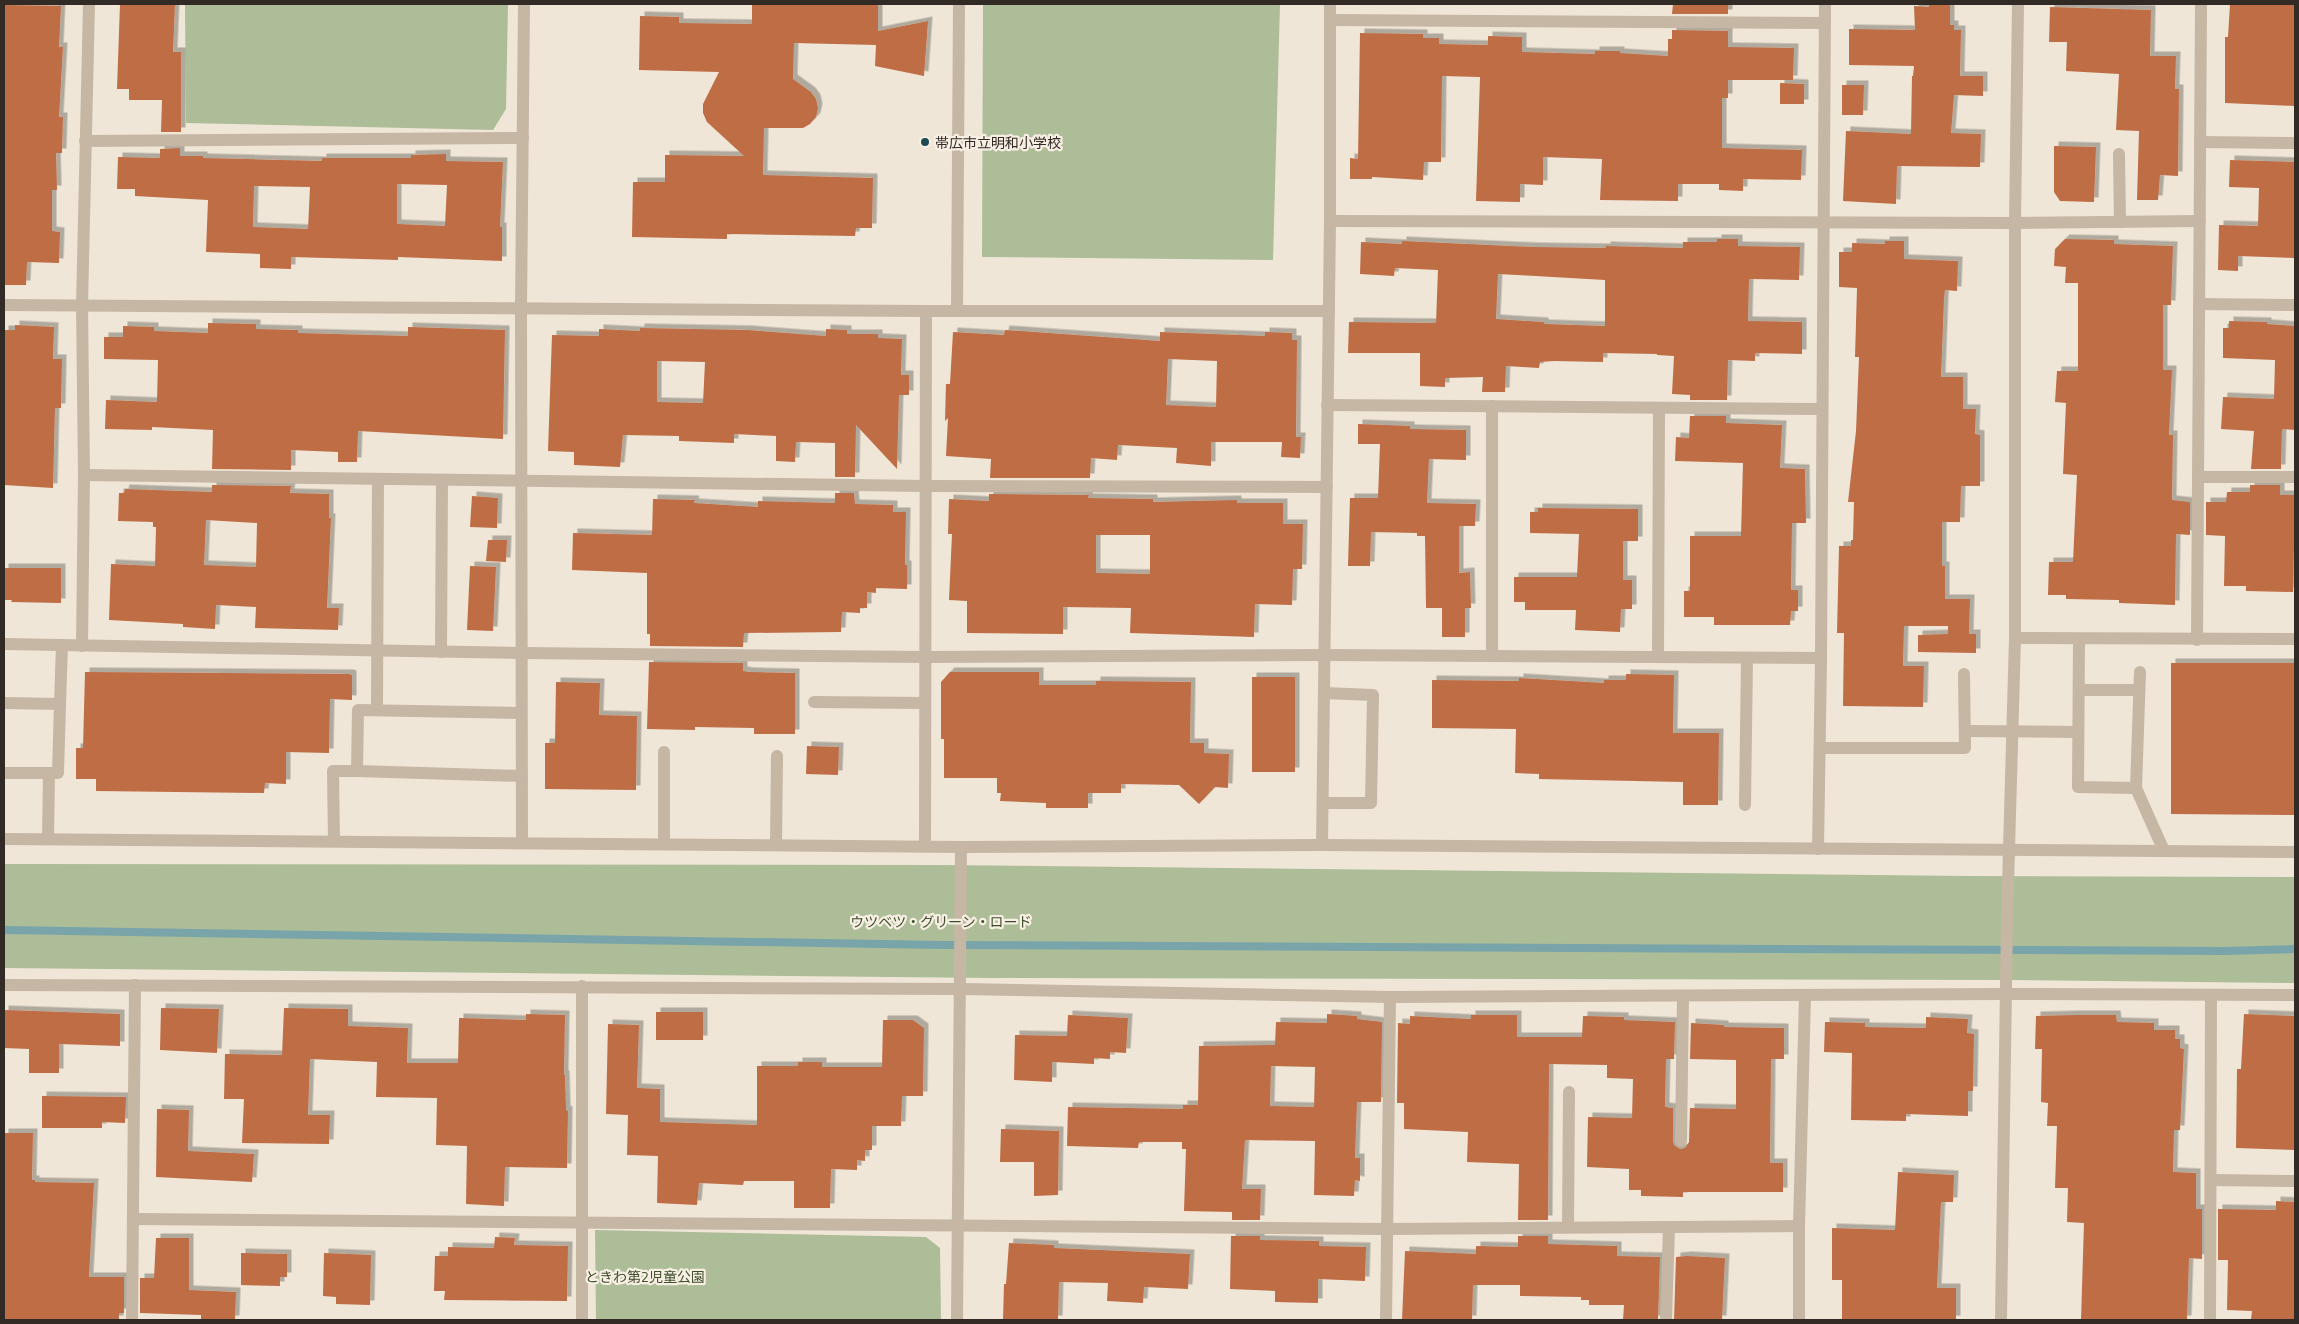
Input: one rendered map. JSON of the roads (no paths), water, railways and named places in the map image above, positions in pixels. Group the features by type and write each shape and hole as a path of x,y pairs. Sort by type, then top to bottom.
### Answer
{"street":[{"path":"82,646 84,475 82,305 84,141 89,4"},
{"path":"522,842 524,4"},
{"path":"957,311 959,4"},
{"path":"1322,845 1330,222 1330,4"},
{"path":"1818,850 1825,4"},
{"path":"2001,1320 2006,994 2015,638 2015,223 2018,4"},
{"path":"2197,640 2201,4"},
{"path":"1330,20 1825,23"},
{"path":"84,141 523,138"},
{"path":"2200,142 2295,143"},
{"path":"2119,154 2120,222"},
{"path":"1330,222 2015,223 2200,221"},
{"path":"4,304 926,311 1329,311"},
{"path":"2199,304 2295,305"},
{"path":"925,846 926,311"},
{"path":"1327,405 1821,409"},
{"path":"1492,406 1492,656"},
{"path":"1658,657 1659,408"},
{"path":"84,475 925,486 1327,487"},
{"path":"2198,477 2295,477"},
{"path":"377,710 378,480"},
{"path":"441,652 442,480"},
{"path":"2015,638 2295,639"},
{"path":"2079,639 2078,788 2136,788"},
{"path":"4,644 521,653 1821,658"},
{"path":"4,773 58,773 62,646"},
{"path":"1745,805 1747,658"},
{"path":"2140,672 2136,788 2164,851"},
{"path":"1820,748 1965,748 1964,674"},
{"path":"2079,690 2139,690"},
{"path":"1323,802 1371,803 1373,705 1373,695 1324,694"},
{"path":"814,702 925,703"},
{"path":"4,703 60,704"},
{"path":"357,771 358,710 521,713"},
{"path":"1964,731 2078,732"},
{"path":"664,752 664,844"},
{"path":"776,845 777,756"},
{"path":"334,841 333,771 522,776"},
{"path":"48,839 49,773"},
{"path":"4,838 961,847 1322,845 2295,852"},
{"path":"957,1320 962,990 961,847"},
{"path":"4,985 582,986 1390,997 2006,994 2295,995"},
{"path":"132,1320 135,985"},
{"path":"582,986 582,1320"},
{"path":"2210,1320 2211,995"},
{"path":"1799,1320 1799,1226 1805,996"},
{"path":"1386,1320 1390,997"},
{"path":"1681,1141 1683,997"},
{"path":"1568,1227 1569,1092"},
{"path":"2211,1180 2295,1181"},
{"path":"132,1219 1386,1229 1799,1226"},
{"path":"1666,1320 1669,1228"}],"waterway":[{"path":"4,930 942,945 2225,951 2295,949"}],"place":[{"name":"帯広市立明和小学校","path":"925,142"}],"park label":[{"name":"ウツベツ・グリーン・ロード","path":"941,921"},
{"name":"ときわ第2児童公園","path":"645,1276"}]}
